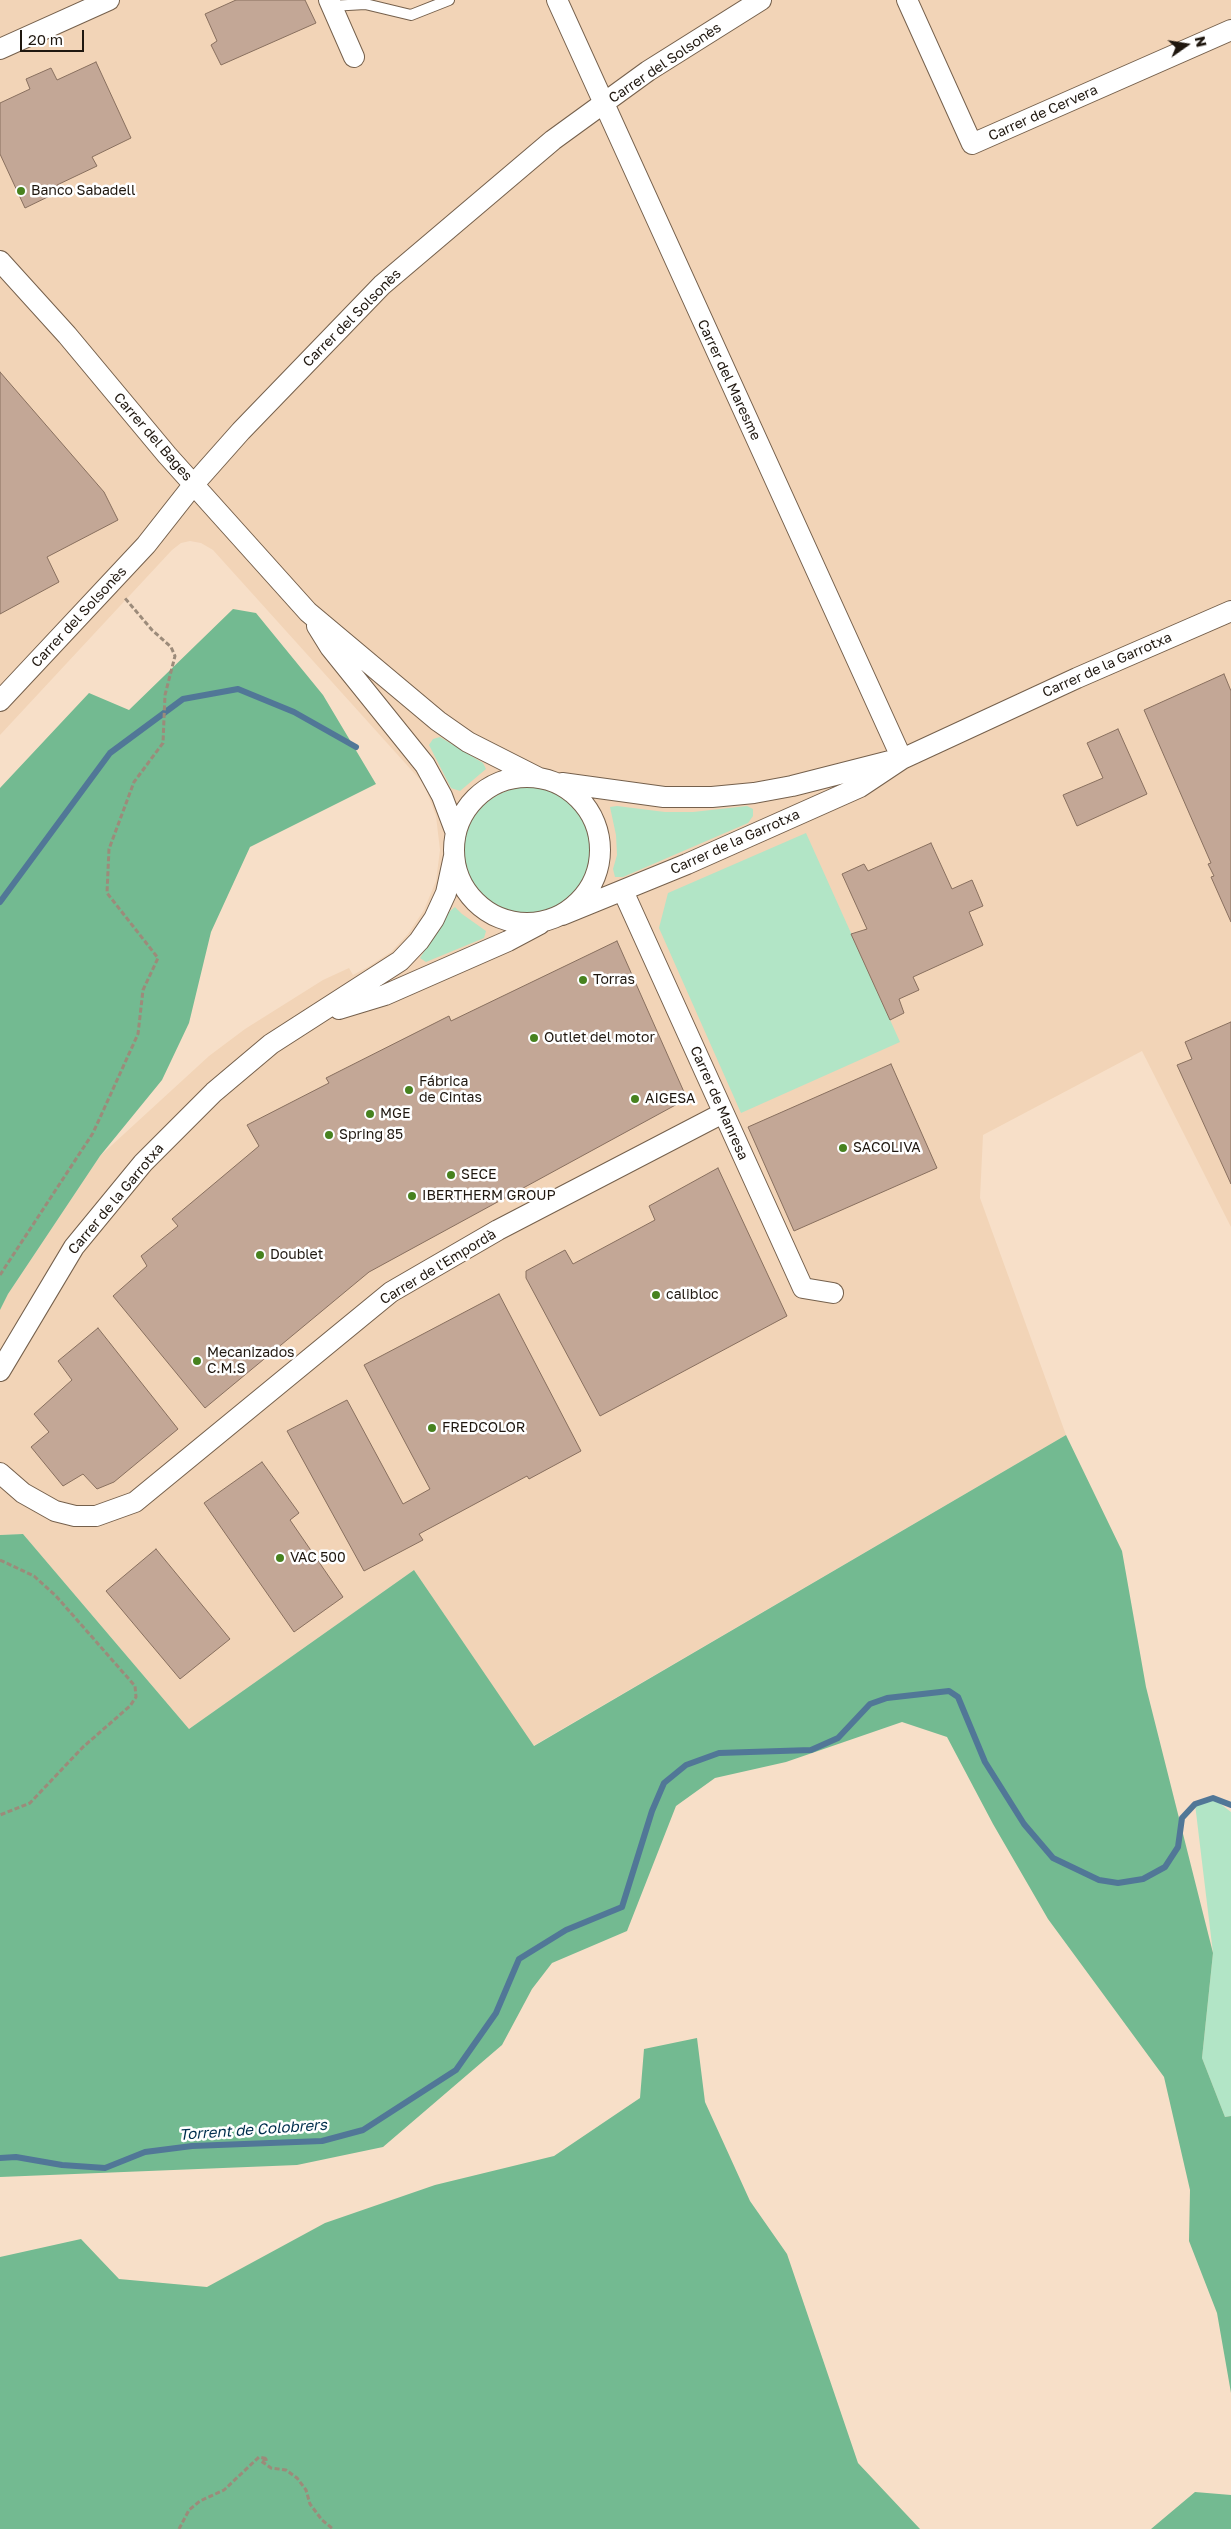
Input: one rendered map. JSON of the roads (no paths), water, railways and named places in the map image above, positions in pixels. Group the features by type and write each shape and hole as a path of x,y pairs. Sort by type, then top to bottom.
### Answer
{"street":[{"path":"0,49 109,0"},
{"name":"Carrer del Maresme","path":"557,0 602,104 902,759"},
{"name":"Carrer del Solsonès","path":"0,701 146,545 194,484 240,431 382,285 553,140 648,71 761,0"},
{"name":"Carrer de Cervera","path":"908,0 972,144 1231,30"},
{"path":"333,2 354,57"},
{"name":"Carrer del Bages","path":"0,261 308,612 438,721 468,742 547,780"},
{"name":"Carrer de la Garrotxa","path":"562,915 623,891 860,787 902,759 1077,678 1231,611"},
{"name":"Carrer del Bages","path":"308,612 330,648 425,765 442,796 456,833"},
{"name":"Carrer de la Garrotxa","path":"547,780 664,796 712,796 754,793 792,786 842,772 902,759"},
{"path":"520,777 547,780 573,793 587,808 597,826 601,846 599,867 592,886 579,903 562,915 543,922 522,924 502,919 484,909 469,895 459,876 454,856 456,833 463,816 473,801 487,789 503,781 520,777"},
{"name":"Carrer de la Garrotxa","path":"0,1371 74,1248 143,1163 214,1092 271,1044 400,961 419,941 434,919 446,893 454,856"},
{"name":"Carrer de Manresa","path":"623,891 803,1288 832,1293"},
{"name":"Carrer de la Garrotxa","path":"311,1017 385,995 508,941 543,922"},
{"name":"Carrer de l'Empordà","path":"0,1473 23,1493 55,1512 75,1516 96,1516 135,1502 391,1292 498,1230 723,1113"}],"lane":[{"path":"333,2 365,4 411,15 449,0"}],"waterway":[{"path":"0,902 110,753 183,699 238,689 294,712 356,747"},
{"name":"Torrent de Colobrers","path":"0,2158 16,2157 62,2165 105,2168 145,2152 192,2146 322,2141 363,2130 456,2070 496,2013 519,1959 566,1930 622,1907 652,1811 664,1783 686,1765 719,1753 811,1750 838,1738 870,1704 887,1698 949,1691 958,1697 985,1762 1024,1824 1053,1858 1099,1880 1118,1883 1143,1879 1165,1867 1178,1847 1182,1818 1195,1804 1213,1798 1231,1805"}],"place":[{"name":"Banco Sabadell","path":"21,191"},
{"name":"Torras","path":"583,980"},
{"name":"Outlet del motor","path":"534,1038"},
{"name":"Fábrica de Cintas","path":"409,1090"},
{"name":"AIGESA","path":"635,1099"},
{"name":"MGE","path":"370,1114"},
{"name":"Spring 85","path":"329,1135"},
{"name":"SACOLIVA","path":"843,1148"},
{"name":"SECE","path":"451,1175"},
{"name":"IBERTHERM GROUP","path":"412,1196"},
{"name":"Doublet","path":"260,1255"},
{"name":"calibloc","path":"656,1295"},
{"name":"Mecanizados C.M.S","path":"197,1361"},
{"name":"FREDCOLOR","path":"432,1428"},
{"name":"VAC 500","path":"280,1558"}]}
